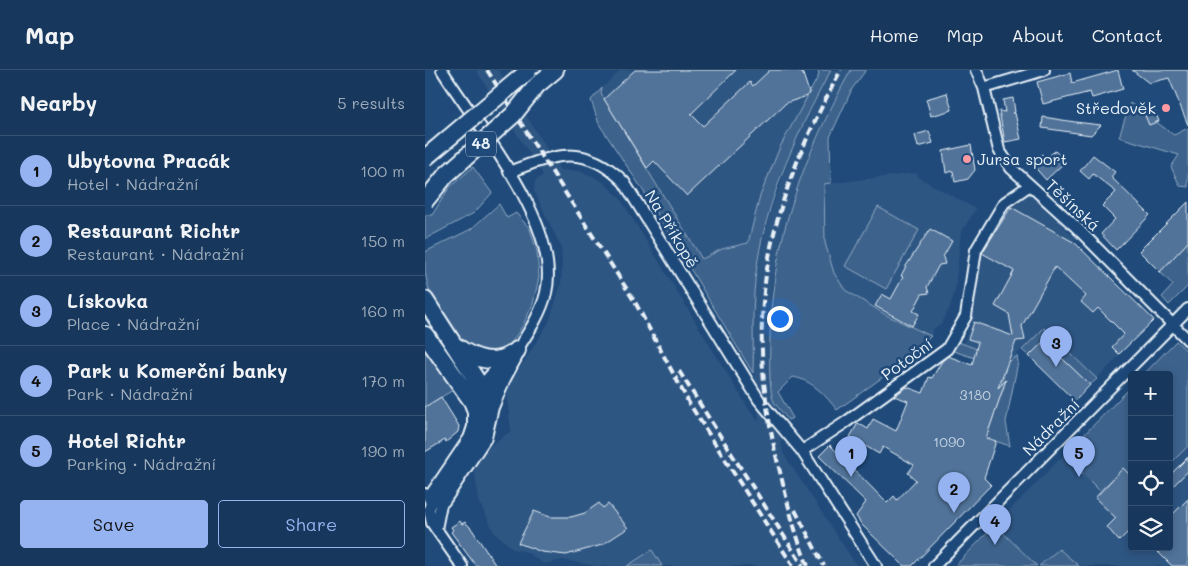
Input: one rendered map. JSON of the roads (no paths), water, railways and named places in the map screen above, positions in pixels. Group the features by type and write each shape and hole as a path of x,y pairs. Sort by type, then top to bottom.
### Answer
{"main road":[{"name":"48","path":"425,146 494,87 531,75 555,70"},
{"name":"48","path":"425,158 531,75"},
{"name":"48","path":"425,180 531,75"},
{"name":"48","path":"425,202 446,175 513,115 531,75"},
{"path":"425,300 483,388 483,437 433,497"},
{"path":"425,335 461,385 483,410"},
{"path":"452,343 472,356 487,361 504,358 517,350"},
{"path":"483,410 517,350"},
{"path":"483,388 517,350"},
{"path":"461,385 472,389 483,388 502,378"}],"street":[{"path":"442,70 509,172 535,220 544,249 548,275 543,301 533,324 517,350"},
{"name":"Těšínská","path":"976,70 984,88 999,150 1011,168 1075,226 1188,340"},
{"path":"984,88 1044,70"},
{"name":"Na Příkopě","path":"509,172 550,157 571,155 591,159 618,176 635,197 759,400 802,451"},
{"name":"Potoční","path":"802,451 846,422 947,348 967,316 976,250 1004,203 1030,185"},
{"name":"Nádražní","path":"934,566 1188,309"},
{"path":"802,451 876,566"},
{"path":"433,497 436,529 462,566"}],"railway":[{"path":"487,70 635,302 689,403 793,566"},
{"path":"808,566 788,503 767,409 762,357 763,308 768,261 779,214 795,168 841,70"},
{"path":"679,371 803,566"},
{"path":"795,510 824,566"}],"place":[{"name":"Středověk","path":"1166,108"},
{"name":"Jursa sport","path":"967,159"},
{"name":"Lískovka","path":"1056,367"},
{"name":"Ubytovna Pracák","path":"851,477"},
{"name":"Hotel Richtr","path":"1079,477"},
{"name":"Restaurant Richtr","path":"954,513"},
{"name":"Park u Komerční banky","path":"995,545"}]}
